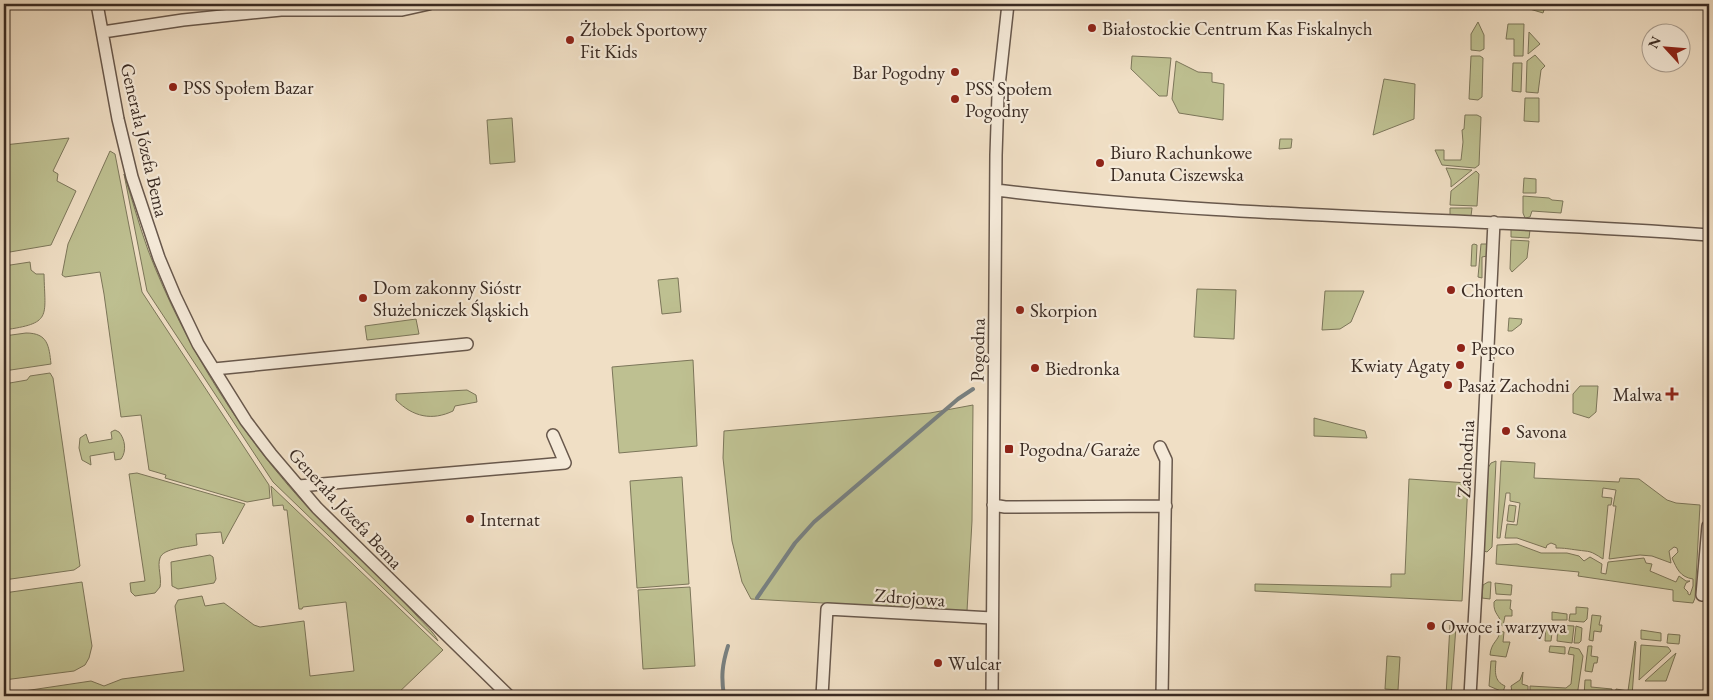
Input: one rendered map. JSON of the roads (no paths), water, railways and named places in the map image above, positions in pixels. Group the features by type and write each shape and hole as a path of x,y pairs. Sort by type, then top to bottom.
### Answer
{"street":[{"name":"Generała Józefa Bema","path":"97,4 118,119 143,216 175,296 198,344 246,421 317,508 509,696"},
{"path":"103,32 183,20 281,10 402,10 429,4"},
{"name":"Pogodna","path":"992,696 998,96 1008,4"},
{"path":"996,190 1153,206 1305,215 1494,222 1709,235"},
{"name":"Zachodnia","path":"1470,696 1494,222"},
{"path":"214,370 467,344"},
{"path":"298,486 564,463 554,435"},
{"path":"1160,447 1166,460 1162,696"},
{"path":"993,505 1004,507 1166,506"},
{"path":"1702,595 1709,526"},
{"name":"Zdrojowa","path":"822,696 826,609 992,618"}],"waterway":[{"path":"757,598 795,543 814,522 958,399 973,389"},
{"path":"724,696 723,671 728,646"}],"place":[{"name":"Białostockie Centrum Kas Fiskalnych","path":"1092,28"},
{"name":"Żłobek Sportowy Fit Kids","path":"570,40"},
{"name":"Bar Pogodny","path":"955,72"},
{"name":"PSS Społem Bazar","path":"173,87"},
{"name":"PSS Społem Pogodny","path":"955,99"},
{"name":"Biuro Rachunkowe Danuta Ciszewska","path":"1100,163"},
{"name":"Chorten","path":"1451,290"},
{"name":"Dom zakonny Sióstr Służebniczek Śląskich","path":"363,298"},
{"name":"Skorpion","path":"1020,310"},
{"name":"Pepco","path":"1461,348"},
{"name":"Kwiaty Agaty","path":"1460,365"},
{"name":"Biedronka","path":"1035,368"},
{"name":"Pasaż Zachodni","path":"1448,385"},
{"name":"Malwa","path":"1672,394"},
{"name":"Savona","path":"1506,431"},
{"name":"Pogodna/Garaże","path":"1009,449"},
{"name":"Internat","path":"470,519"},
{"name":"Owoce i warzywa","path":"1431,626"},
{"name":"Wulcar","path":"938,663"}]}
